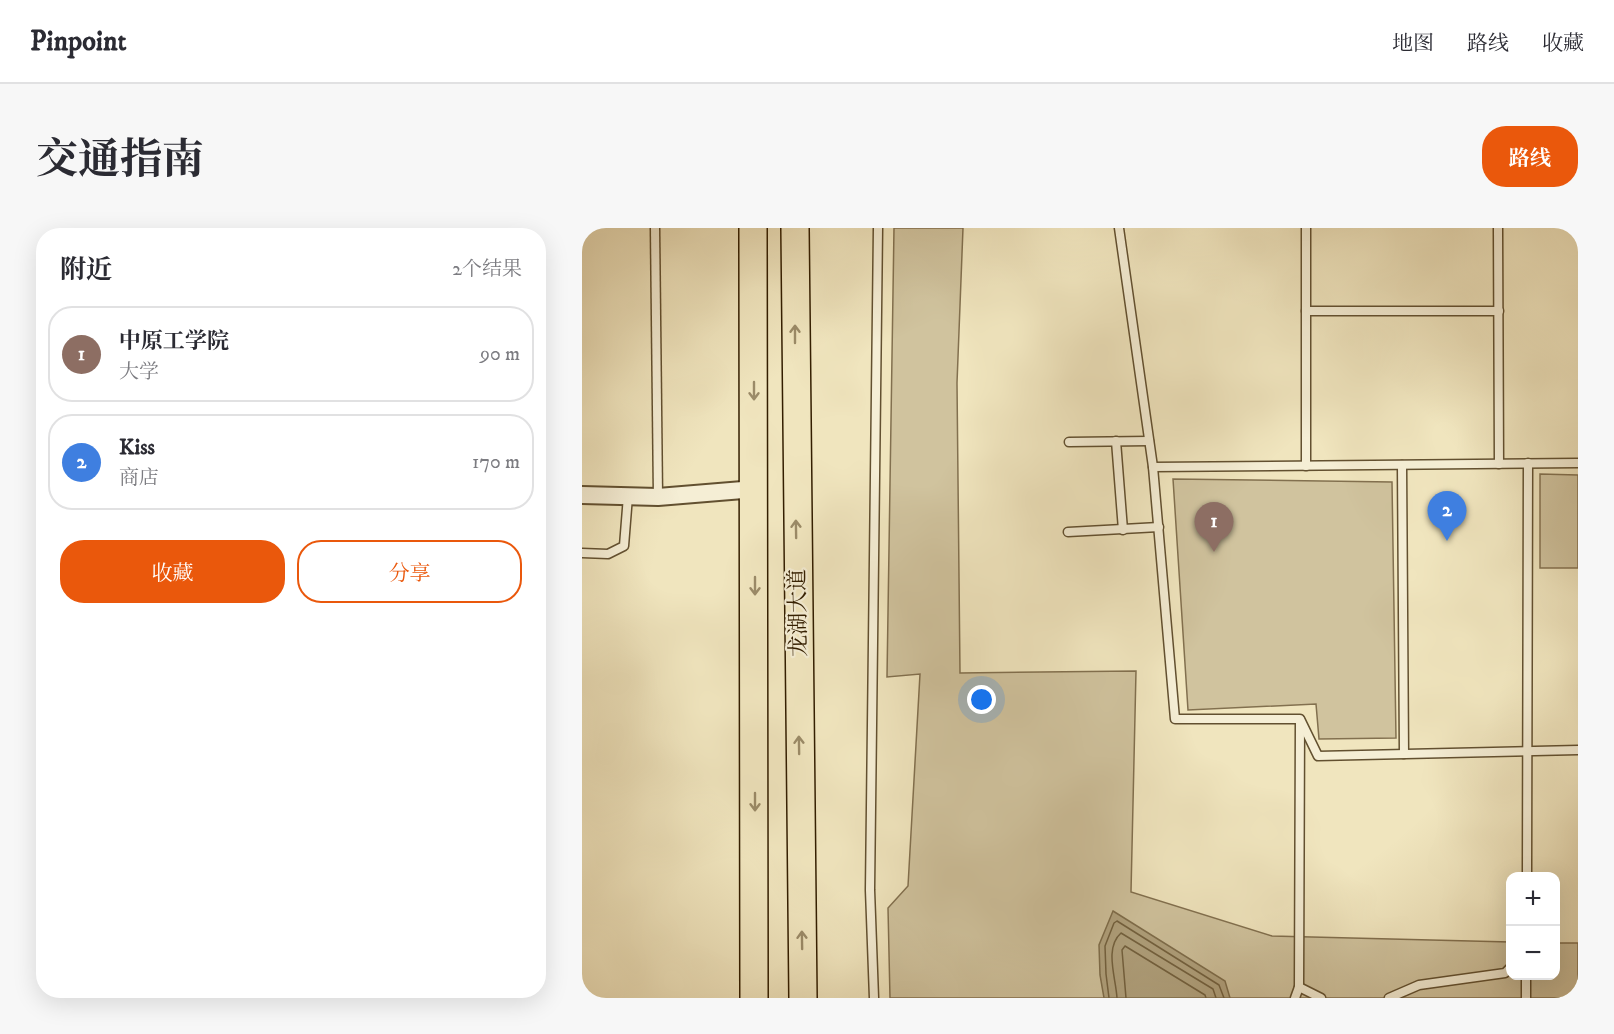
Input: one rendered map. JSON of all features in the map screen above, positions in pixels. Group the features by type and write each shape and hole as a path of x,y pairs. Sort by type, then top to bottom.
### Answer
{"highway":[{"name":"龙湖大道","path":"753,228 754,998"},
{"name":"龙湖大道","path":"795,228 802,998"}],"street":[{"path":"582,495 658,497 755,489"}],"lane":[{"path":"655,228 658,497"},
{"path":"874,998 870,890 878,228"},
{"path":"1119,228 1153,467 1175,718 1300,718"},
{"path":"1306,228 1306,466"},
{"path":"1498,228 1499,464"},
{"path":"1306,311 1499,311"},
{"path":"1116,441 1123,530"},
{"path":"1069,442 1149,441"},
{"path":"1527,872 1528,463"},
{"path":"1153,467 1578,463"},
{"path":"1402,465 1404,754"},
{"path":"582,553 608,554 624,546 628,496"},
{"path":"1068,532 1159,527"},
{"path":"1300,718 1318,756 1578,750"},
{"path":"1295,998 1299,987 1300,718"},
{"path":"1389,998 1419,985 1506,972"},
{"path":"1526,980 1526,998"},
{"path":"1299,987 1321,998"}],"shaded area":[{"path":"894,228 963,228 957,383 960,673 1136,671 1131,892 1272,936 1506,942 1506,980 1560,980 1560,943 1578,943 1578,998 890,998 888,908 908,886 920,674 887,677"},
{"path":"1540,474 1578,475 1578,568 1540,568"},
{"path":"1173,479 1392,482 1396,738 1319,739 1316,704 1188,710"}],"water":[{"path":"1113,911 1225,981 1230,998 1104,998 1100,975 1099,945"}],"place":[{"name":"Kiss","path":"1447,541"},
{"name":"中原工学院","path":"1214,552"}]}
